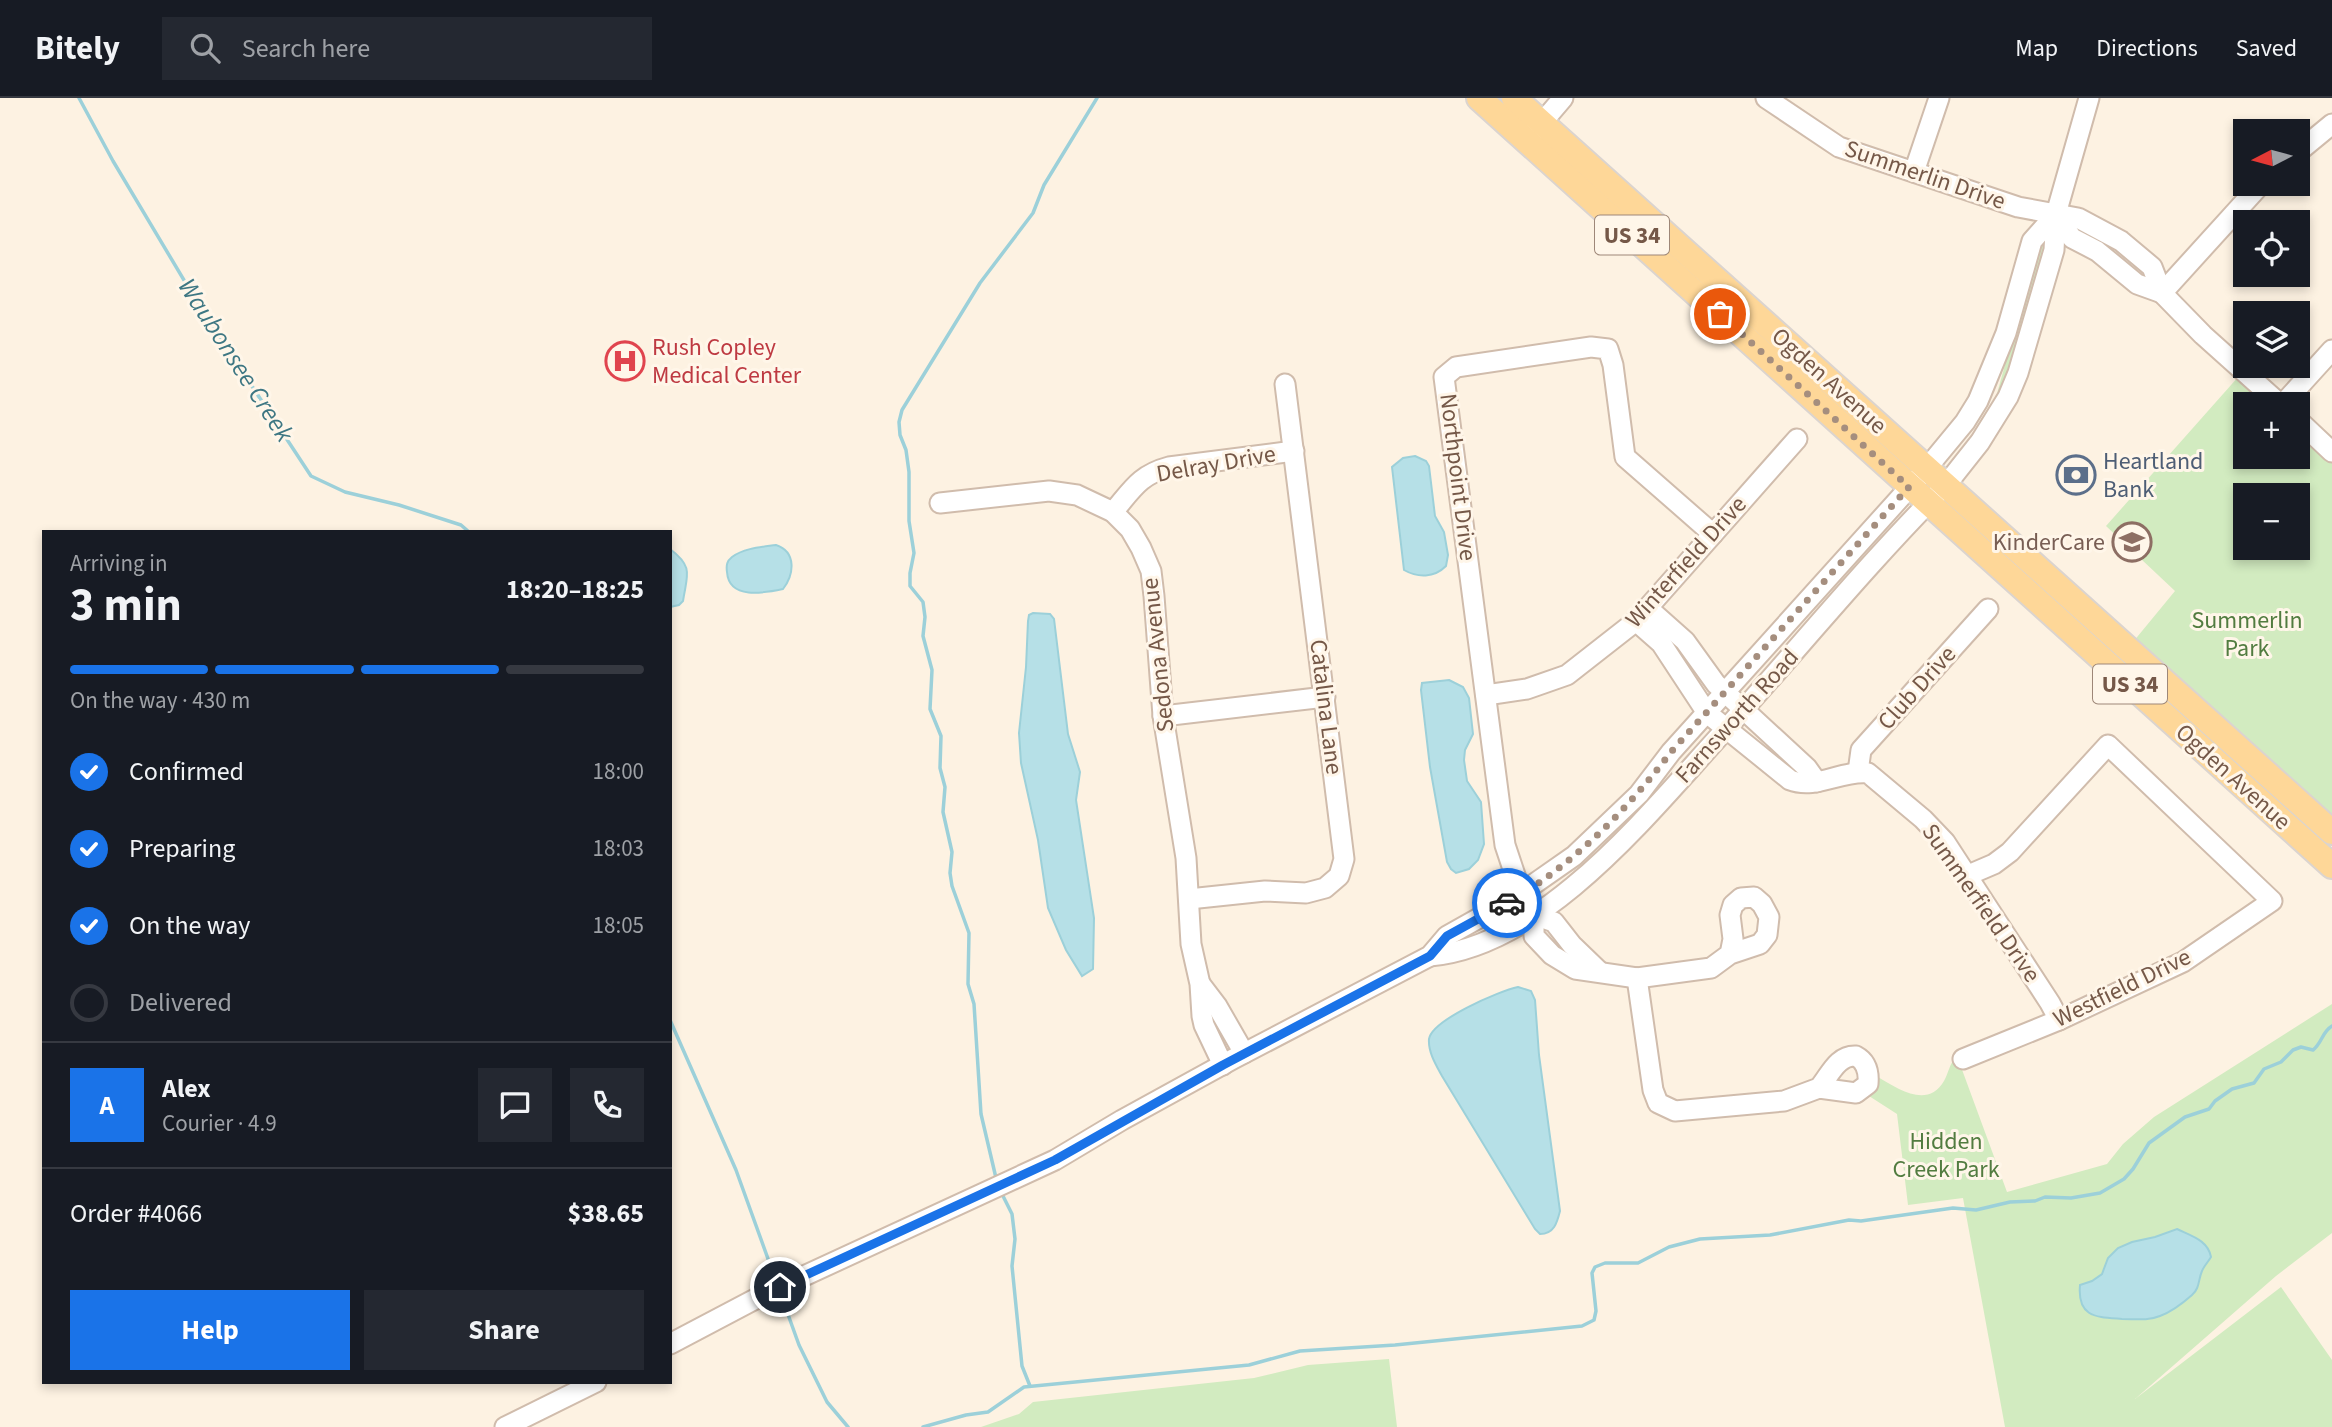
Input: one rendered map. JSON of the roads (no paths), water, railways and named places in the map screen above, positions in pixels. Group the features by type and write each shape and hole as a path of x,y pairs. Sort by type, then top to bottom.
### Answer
{"main road":[{"name":"Ogden Avenue","path":"1479,98 1534,132 1927,468 2332,832"},
{"name":"Ogden Avenue","path":"1514,98 1534,132 1918,495 2332,866"}],"street":[{"path":"1534,132 1563,98"},
{"name":"Summerlin Drive","path":"1766,98 1839,146 2018,207 2056,214"},
{"path":"1914,172 1939,98"},
{"path":"1918,495 1946,485 1980,442 2008,397 2018,373 2054,250 2056,214 2089,98"},
{"path":"2310,142 2332,124"},
{"path":"2162,293 2251,196"},
{"path":"2056,214 2072,238 2097,251 2137,284 2162,293 2203,335 2268,392"},
{"path":"1918,495 1927,468 1965,422 1978,401 2006,333 2032,241 2056,214"},
{"name":"Northpoint Drive","path":"1516,897 1516,878 1505,845 1444,377 1456,367 1591,347 1608,349 1613,365 1625,457 1713,534"},
{"path":"2293,392 2332,350"},
{"name":"Catalina Lane","path":"1189,899 1265,891 1306,893 1325,888 1339,876 1345,859 1285,384"},
{"path":"2310,431 2332,452"},
{"name":"Winterfield Drive","path":"1486,695 1527,689 1567,675 1643,615 1797,439"},
{"name":"Delray Drive","path":"1113,512 1139,481 1151,472 1169,467 1294,451"},
{"name":"Sedona Avenue","path":"940,503 1049,491 1077,495 1113,512 1130,529 1151,571 1163,716 1186,858 1191,944 1200,984 1204,1025 1223,1065"},
{"name":"Farnsworth Road","path":"1430,956 1447,936 1516,897 1563,865 1639,794 1671,752 1707,713 1918,495"},
{"name":"Farnsworth Road","path":"1430,956 1455,953 1510,930 1534,915 1611,855 1743,710 1918,495"},
{"name":"Club Drive","path":"1858,772 1861,750 1989,609"},
{"path":"1643,615 1685,641 1709,676 1807,768 1817,782"},
{"path":"1643,615 1707,713 1790,780 1801,784 1858,772"},
{"path":"1163,716 1325,697"},
{"name":"Westfield Drive","path":"1963,1059 2059,1020 2183,962 2272,901 2108,745 2010,852 1994,864 1966,876"},
{"name":"Summerfield Drive","path":"1858,772 1868,773 1923,819 1945,842 2059,1020"},
{"path":"1505,845 1517,860 1528,867 1544,869 1563,865"},
{"path":"1516,897 1534,915 1554,922 1572,945 1600,972 1637,978 1710,968 1730,954"},
{"path":"672,1342 794,1280 1055,1160 1223,1065 1430,956"},
{"path":"1637,978 1653,1090 1658,1102 1675,1111 1784,1101 1819,1088"},
{"name":"Sedona Avenue","path":"1200,984 1217,1006 1244,1054"},
{"path":"505,1427 592,1384"}],"water":[{"path":"1415,456 1426,461 1429,466 1435,516 1444,532 1448,555 1446,566 1436,573 1426,575 1404,570 1392,467 1403,458"},
{"path":"776,545 788,553 792,564 790,577 783,589 749,592 734,587 727,572 730,559 748,550"},
{"path":"672,550 683,561 687,572 683,601 672,607"},
{"path":"1050,614 1054,619 1068,734 1080,772 1076,800 1094,918 1093,969 1082,976 1066,950 1048,908 1038,840 1021,763 1019,733 1028,621 1029,615"},
{"path":"1449,680 1463,687 1469,698 1473,734 1465,750 1464,760 1467,781 1481,802 1484,844 1478,860 1469,869 1456,873 1447,862 1430,767 1421,690 1422,683"},
{"path":"1518,987 1531,991 1535,1000 1539,1055 1560,1211 1556,1224 1545,1234 1540,1234 1535,1229 1442,1076 1429,1044 1433,1031 1453,1015 1482,1000"},
{"path":"2177,1229 2203,1243 2211,1257 2192,1295 2168,1312 2151,1319 2104,1317 2085,1310 2080,1296 2080,1285 2102,1274 2108,1258 2118,1248"}],"waterway":[{"name":"Waubonsee Creek","path":"79,98 113,161 200,307 311,476 345,492 399,505 461,525 467,530"},
{"path":"996,1178 981,1114 974,1004 968,984 969,933 950,873 952,852 943,812 945,787 940,768 941,736 930,709 932,670 923,636 923,602 910,586 914,553 909,521 909,472 899,422 902,410 980,283 1033,213 1044,185 1097,98"},
{"name":"Waubonsee Creek","path":"672,1025 736,1170 776,1281"},
{"path":"923,1427 988,1412 1024,1387 1249,1365 1300,1351 1395,1345 1582,1326 1594,1320 1596,1311 1592,1273 1595,1267 1605,1263 1638,1263 1669,1247 1700,1239 1770,1235 1849,1220 1861,1221 1953,1208 1976,1210 2045,1197 2071,1198 2100,1193 2124,1179 2149,1143 2185,1117 2209,1109 2232,1089 2254,1083 2264,1069 2281,1062 2293,1050 2301,1047 2313,1050 2332,1026"},
{"path":"1001,1192 1012,1214 1015,1239 1012,1266 1022,1366 1030,1386"},
{"name":"Waubonsee Creek","path":"781,1295 799,1345 827,1402 848,1427"}],"place":[{"name":"Rush Copley Medical Center","path":"625,361"},
{"name":"Heartland Bank","path":"2076,475"},
{"name":"KinderCare","path":"2132,542"}],"park label":[{"name":"Summerlin Park","path":"2247,634"},
{"name":"Hidden Creek Park","path":"1946,1155"}]}
